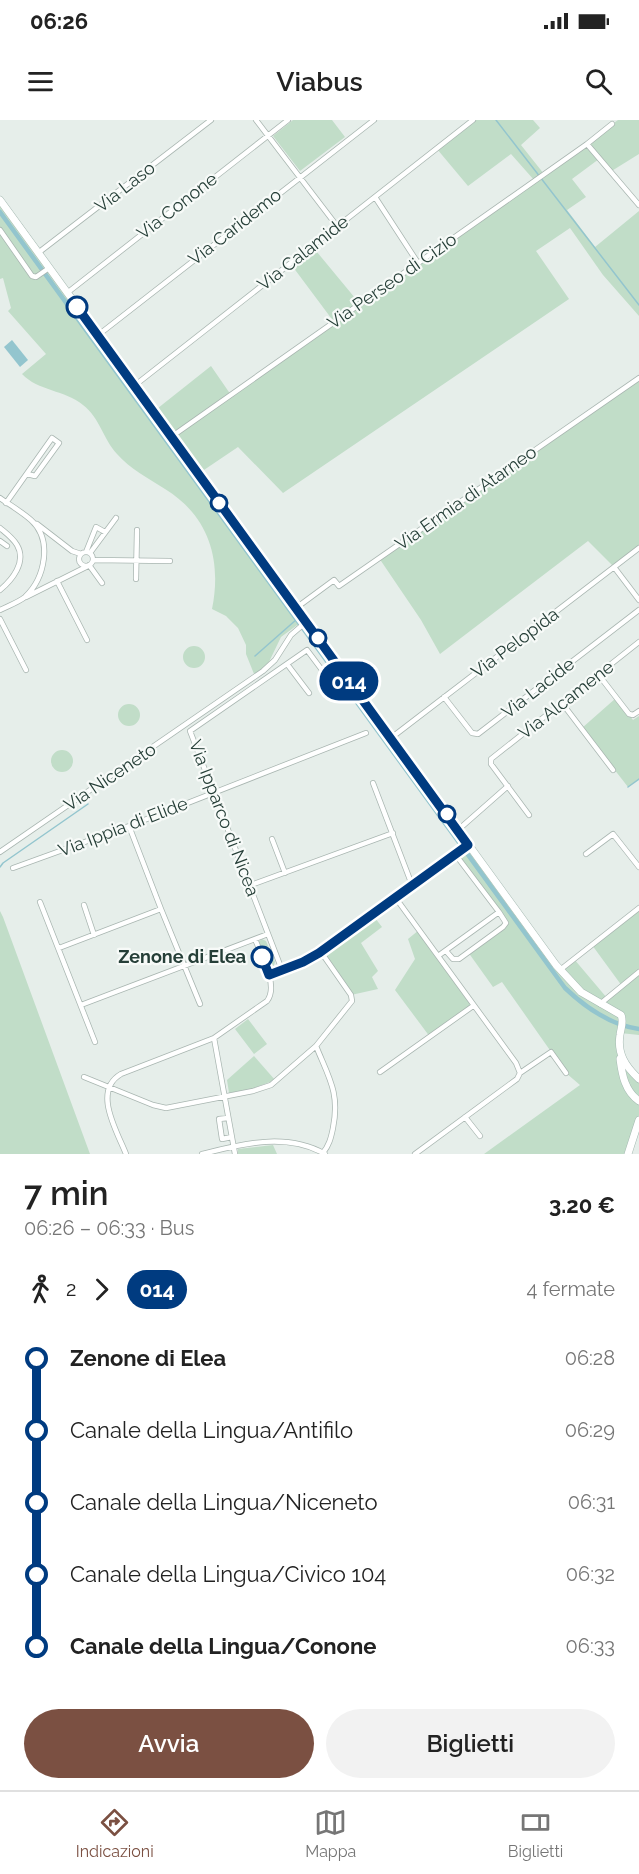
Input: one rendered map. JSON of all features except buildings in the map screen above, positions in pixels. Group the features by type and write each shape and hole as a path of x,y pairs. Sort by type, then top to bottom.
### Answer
{"street":[{"name":"Via Laso","path":"38,253 211,120"},
{"path":"256,120 337,226"},
{"name":"Via Conone","path":"67,293 288,120"},
{"name":"Via Caridemo","path":"97,336 374,120"},
{"name":"Via Calamide","path":"134,386 473,120"},
{"name":"Via Perseo di Cizio","path":"171,437 535,181 612,124"},
{"path":"587,144 639,206"},
{"path":"375,197 418,263"},
{"path":"0,200 38,253 47,270 67,293 296,608 304,624 391,738 560,970 581,992 618,1012 622,1018 619,1050 624,1077 628,1090 638,1100"},
{"path":"0,230 29,274 34,277 47,270"},
{"name":"Via Ermia di Atarneo","path":"296,608 334,580 339,586 639,378"},
{"path":"6,503 52,438 59,443 35,476 27,474"},
{"path":"0,498 72,551 86,553 93,560 170,561"},
{"path":"102,583 88,565 81,563 79,557 86,553 116,518"},
{"path":"24,598 39,574 44,557 42,538 32,521"},
{"path":"86,553 96,527 105,532"},
{"path":"0,528 16,544 20,555 17,570 0,590"},
{"path":"136,579 137,530"},
{"path":"0,541 7,546"},
{"name":"Via Pelopida","path":"391,738 639,548"},
{"path":"0,610 88,565 93,560"},
{"path":"615,567 639,600"},
{"path":"57,581 87,640"},
{"name":"Via Lacide","path":"444,697 472,733 478,734 639,610"},
{"path":"0,619 26,670"},
{"name":"Via Niceneto","path":"0,852 266,669 275,660 290,636 304,624"},
{"name":"Via Alcamene","path":"508,786 491,763 492,758 639,642"},
{"name":"Via Ipparco di Nicea","path":"282,970 190,731 307,650 328,678"},
{"path":"287,664 309,693"},
{"path":"598,674 629,714 633,715 639,711"},
{"path":"562,702 614,770"},
{"path":"187,725 190,731"},
{"name":"Via Ippia di Elide","path":"14,868 129,826 366,733"},
{"path":"373,783 412,885"},
{"path":"458,830 508,786 529,815"},
{"path":"129,826 200,1004"},
{"path":"250,885 393,833"},
{"path":"586,854 613,834 639,867"},
{"path":"272,839 285,873"},
{"path":"269,975 303,962 321,952 467,845"},
{"path":"446,951 453,959 459,959 506,923 457,853"},
{"path":"394,897 516,1063 520,1073"},
{"path":"40,902 95,1042"},
{"path":"84,905 94,935"},
{"path":"560,970 639,908"},
{"path":"59,948 161,909"},
{"path":"438,956 499,912"},
{"path":"81,1005 268,933"},
{"path":"126,1154 109,1110 108,1086 121,1074 214,1038 270,998 272,988 269,975 255,939"},
{"path":"84,1077 164,1108 253,1091 271,1085 316,1046 352,1000 351,995 321,952"},
{"path":"600,1004 639,972"},
{"path":"380,1072 473,1006"},
{"path":"214,1038 235,1154"},
{"path":"202,1154 233,1146 281,1141 300,1144 323,1154 330,1139 336,1103 316,1046"},
{"path":"619,1050 624,1062 639,1079"},
{"path":"414,1154 422,1151 550,1052 566,1073"},
{"path":"624,1077 633,1073"},
{"path":"465,1117 480,1136"},
{"path":"228,1118 219,1119 222,1139 232,1137"},
{"path":"628,1154 639,1120"}],"green space":[{"path":"293,120 332,120 345,137 300,171 273,136"},
{"path":"473,120 533,120 540,128 521,145 544,174 618,120 639,120 639,154 610,172 599,159 572,179 586,197 567,210 595,247 639,211 639,316 603,275 570,228 536,251 569,299 283,493 238,447 198,474 153,412 211,366 231,395 334,322 290,263 312,246 360,304 534,180 511,154 468,186 437,149"},
{"path":"0,206 300,619 300,623 281,637 267,666 254,674 246,654 246,645 238,628 226,616 212,609 215,591 213,557 202,526 192,512 180,500 133,469 122,459 112,448 94,416 83,405 68,396 28,380 22,374 46,354 8,311 11,308 3,278 0,279"},
{"path":"639,378 639,548 614,567 588,541 440,654 421,620 379,558"},
{"path":"194,646 202,649 205,657 202,665 194,668 186,665 183,657 186,649"},
{"path":"616,698 633,720 639,716 639,779 628,787 582,728"},
{"path":"129,704 137,707 140,715 137,723 129,726 121,723 118,715 121,707"},
{"path":"62,750 70,753 73,761 70,769 62,772 54,769 51,761 54,753"},
{"path":"468,845 560,970 574,959 607,998 622,986 592,945 639,909 639,1035 620,1033 619,1048 639,1079 639,1120 628,1154 484,1154 580,1085 566,1073 502,982 493,987 468,952 505,921 455,854"},
{"path":"0,911 3,917 90,1154 0,1154"},
{"path":"372,914 382,927 361,943 378,971 372,977 378,989 351,995 321,952"},
{"path":"419,930 473,1006 430,1037 395,990 415,959 408,939"},
{"path":"262,939 266,941 275,962 273,968 268,967 258,942"},
{"path":"248,1019 267,1044 254,1054 235,1029"},
{"path":"254,1056 275,1080 249,1090 229,1093 227,1080"},
{"path":"273,1145 277,1154 238,1154 238,1149"}],"water":[{"path":"12,340 28,360 20,367 4,347"}],"waterway":[{"path":"496,120 639,305"},
{"path":"0,212 565,988 608,1020 639,1029"},
{"path":"255,656 297,619"},
{"path":"628,787 639,779"},
{"path":"0,867 88,804"}],"bus line":[{"name":"014","path":"77,307 468,845 309,959 269,975 262,957"}],"place":[{"name":"Zenone di Elea","path":"262,957"}]}
